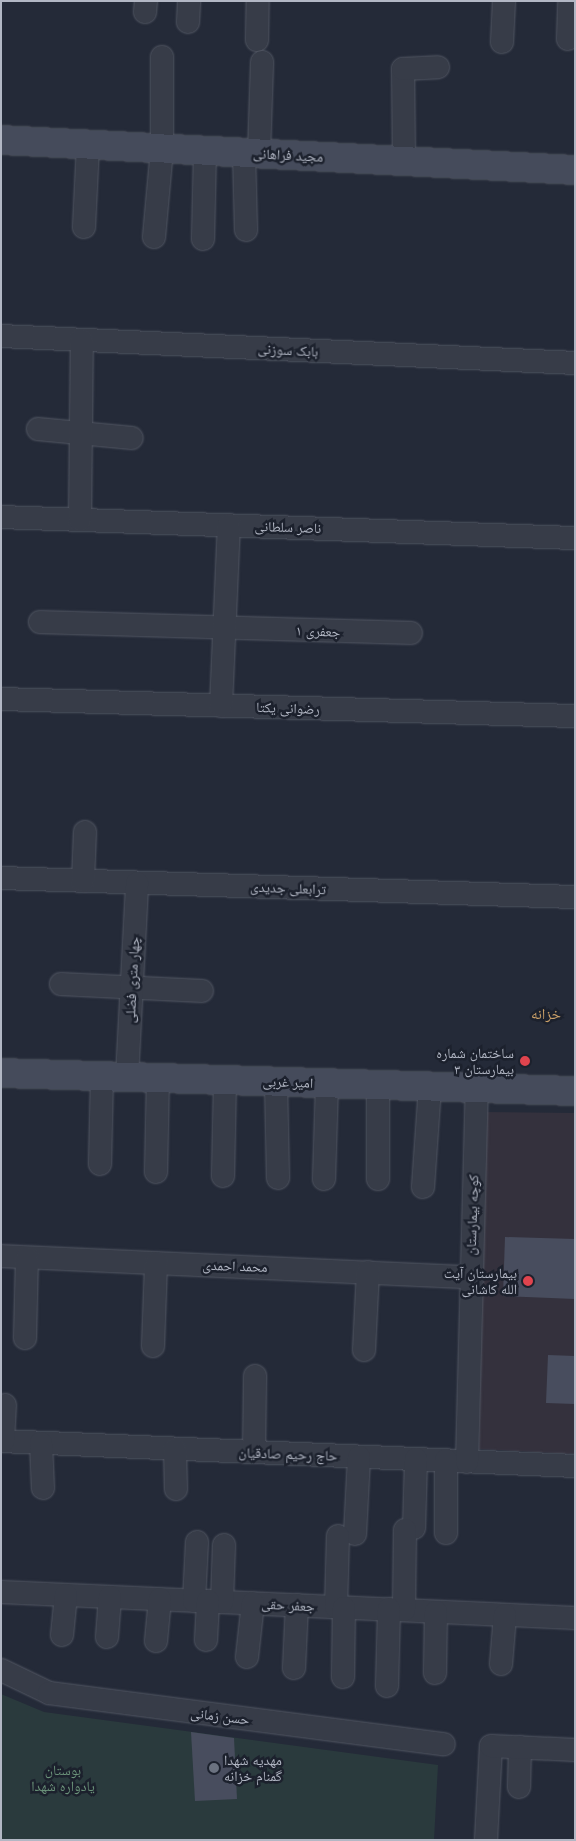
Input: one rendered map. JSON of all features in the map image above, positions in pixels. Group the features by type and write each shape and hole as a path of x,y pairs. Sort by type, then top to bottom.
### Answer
{"street":[{"path":"257,40 258,1"},
{"path":"502,42 504,1"},
{"path":"568,38 569,1"},
{"path":"154,237 162,149 162,57"},
{"path":"246,230 262,62"},
{"path":"404,161 403,69 438,67"},
{"name":"مجید فراهانی","path":"1,140 575,170"},
{"path":"84,228 88,145"},
{"path":"202,239 205,151"},
{"name":"بابک سوزنی","path":"1,336 575,363"},
{"path":"80,520 82,340"},
{"path":"38,429 132,438"},
{"name":"ناصر سلطانی","path":"1,517 575,538"},
{"path":"221,706 229,525"},
{"name":"جعفری ۱","path":"40,622 411,633"},
{"name":"رضوانی یکتا","path":"1,699 575,716"},
{"path":"83,881 85,832"},
{"name":"ترابعلی جدیدی","path":"1,878 575,897"},
{"name":"چهار متری فضلی","path":"100,1164 132,987 137,883"},
{"path":"60,984 202,991"},
{"name":"امیر غربی","path":"1,1073 575,1091"},
{"path":"156,1172 158,1078"},
{"path":"223,1176 225,1080"},
{"path":"276,1082 278,1178"},
{"path":"324,1179 327,1084"},
{"path":"378,1085 378,1179"},
{"path":"423,1187 430,1086"},
{"name":"کوچه بیمارستان","path":"446,1533 457,1461 469,1277 477,1088"},
{"name":"محمد احمدی","path":"1,1256 469,1277"},
{"path":"25,1338 27,1258"},
{"path":"153,1346 156,1263"},
{"path":"364,1350 368,1272"},
{"path":"254,1452 255,1376"},
{"path":"2,1441 4,1405"},
{"name":"حاج رحیم صادقیان","path":"2,1441 575,1466"},
{"path":"41,1443 43,1488"},
{"path":"175,1449 176,1489"},
{"path":"343,1677 340,1607 346,1535 359,1457"},
{"path":"387,1686 396,1610 409,1529 416,1459"},
{"path":"197,1542 208,1601"},
{"path":"206,1640 208,1601 224,1545"},
{"name":"جعفر حقی","path":"1,1592 575,1618"},
{"path":"62,1635 66,1595"},
{"path":"107,1637 110,1597"},
{"path":"156,1641 160,1599"},
{"path":"247,1657 253,1603"},
{"path":"294,1668 297,1605"},
{"path":"435,1672 436,1612"},
{"path":"501,1664 505,1614"},
{"name":"حسن زمانی","path":"1,1670 50,1693 444,1744"},
{"path":"486,1840 491,1746 575,1750"},
{"path":"519,1787 520,1747"}],"shaded area":[{"name":"بیمارستان آیت الله کاشانی","path":"484,1112 575,1113 575,1454 479,1449"}],"green space":[{"name":"بوستان یادواره شهدا","path":"1,1694 44,1712 438,1765 434,1840 1,1840"}],"building":[{"path":"505,1237 575,1239 575,1299 503,1296"},
{"path":"548,1355 575,1356 575,1404 546,1403"},
{"name":"مهدیه شهدا گمنام خزانه","path":"191,1732 234,1738 237,1799 195,1801"}],"place":[{"name":"ساختمان شماره ۳ بیمارستان","path":"525,1061"},
{"name":"بیمارستان آیت الله کاشانی","path":"528,1281"},
{"name":"مهدیه شهدا گمنام خزانه","path":"214,1768"}],"district":[{"name":"خزانه","path":"546,1014"}]}
